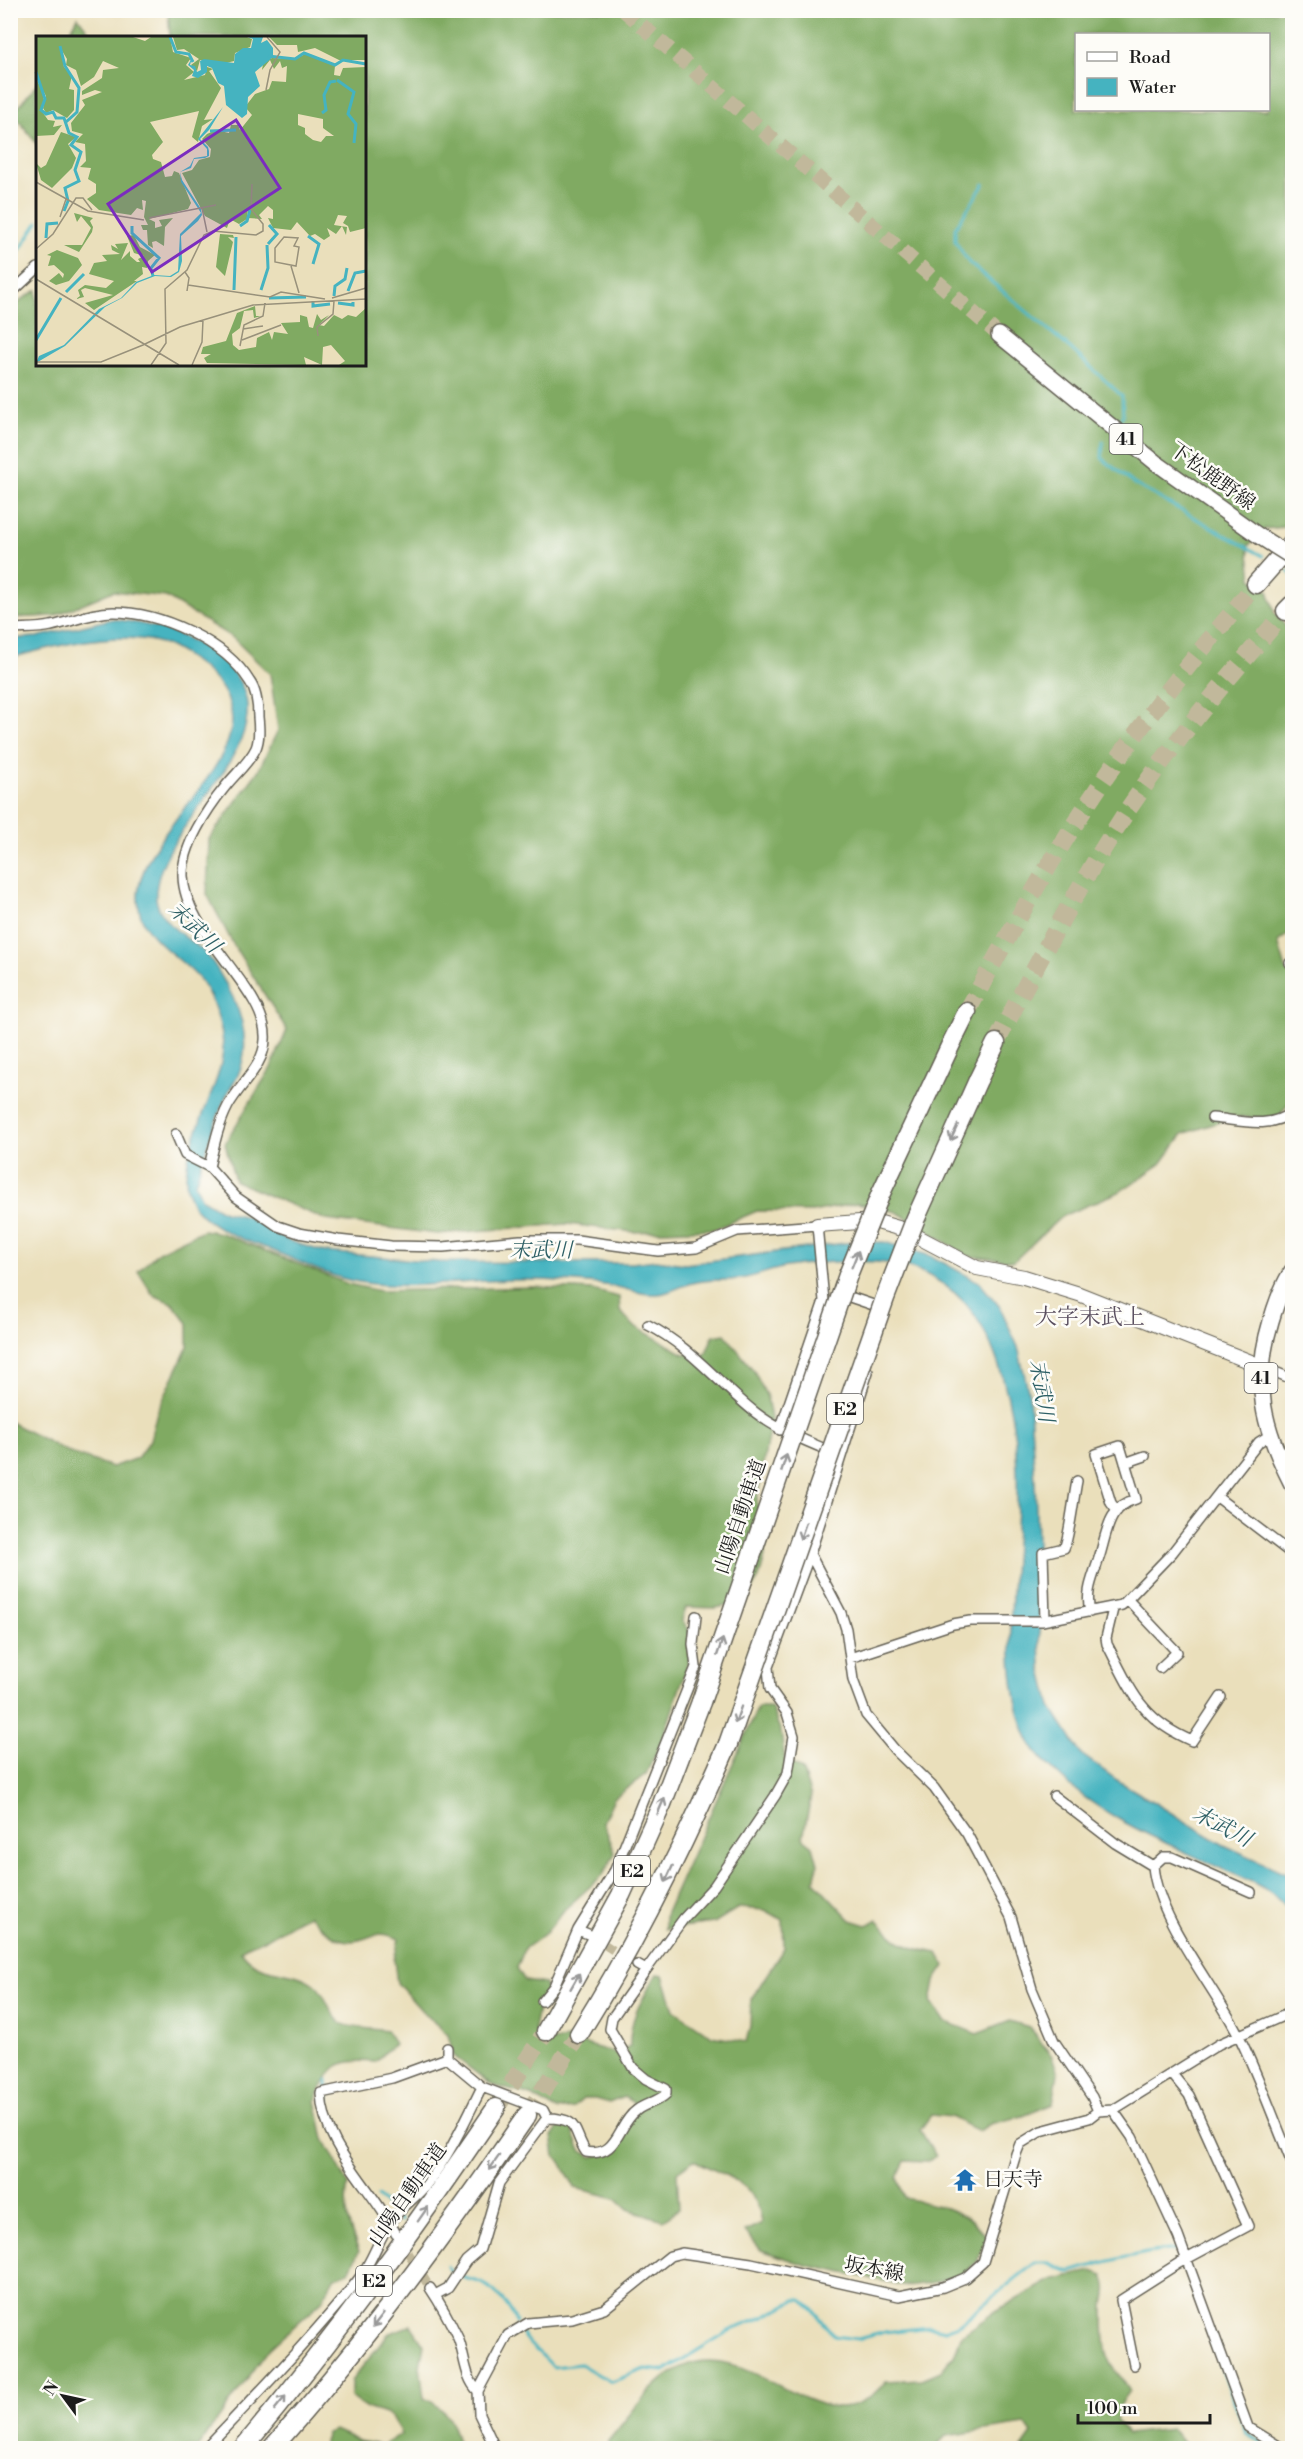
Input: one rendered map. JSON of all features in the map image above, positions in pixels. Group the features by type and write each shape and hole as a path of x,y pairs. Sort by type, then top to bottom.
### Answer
{"highway":[{"path":"1256,584 1293,543"},
{"name":"山陽自動車道","path":"546,2031 621,1895 662,1804 701,1702 848,1275 881,1193 968,1012"},
{"name":"E2","path":"579,2034 624,1962 660,1894 728,1744 877,1320 915,1220 996,1043"},
{"name":"山陽自動車道","path":"243,2448 315,2360 394,2254 496,2108"},
{"name":"E2","path":"272,2448 380,2317 470,2197 527,2115"}],"main road":[{"name":"下松鹿野線","path":"999,335 1155,462 1293,558"},
{"name":"41","path":"1293,1271 1277,1301 1261,1366 1261,1400 1270,1435 1293,1484"}],"street":[{"path":"10,294 36,270"},
{"path":"10,629 50,627 83,616 115,612 171,623 215,646 241,670 256,693 259,734 257,747 214,802 195,836 183,872 183,884 200,923 252,1000 263,1020 266,1039 262,1058 226,1109 207,1166"},
{"path":"1212,1118 1261,1123 1277,1121 1293,1112"},
{"path":"176,1134 185,1155 207,1166 228,1191 278,1226 308,1235 391,1246 443,1247 520,1240 577,1240 658,1251 696,1248 737,1231 874,1221 905,1230 977,1268 1024,1277 1079,1294 1293,1379"},
{"path":"780,1430 818,1324 824,1296 817,1225"},
{"path":"547,2118 557,2118 572,2123 578,2130 586,2152 593,2153 605,2150 616,2143 634,2111 666,2094 666,2089 646,2079 633,2068 609,2029 612,2018 642,1968 714,1886 788,1773 793,1746 792,1727 787,1713 770,1689 768,1667 810,1554 890,1310 838,1293 824,1296"},
{"path":"648,1325 672,1337 733,1395 780,1430 842,1456"},
{"path":"849,1658 953,1624 1044,1621 1113,1609 1129,1600 1217,1497 1259,1442 1270,1435"},
{"path":"1090,1612 1087,1598 1108,1523 1126,1502 1137,1499 1120,1446 1096,1454 1111,1503 1117,1511"},
{"path":"1125,1463 1145,1456"},
{"path":"1044,1621 1042,1553 1064,1548 1067,1544 1070,1512 1077,1481"},
{"path":"1217,1497 1293,1554"},
{"path":"810,1554 841,1613 846,1629 853,1680 866,1715 895,1750 934,1788 972,1844 1011,1917 1032,1989 1054,2041 1092,2097 1098,2111"},
{"path":"1129,1600 1177,1652 1160,1668"},
{"path":"1113,1609 1106,1638 1107,1644 1133,1695 1161,1727 1192,1741 1221,1697"},
{"path":"542,2001 555,1986 578,1930 615,1870 696,1667 693,1644 696,1616"},
{"path":"1054,1796 1115,1843 1153,1866 1161,1901 1190,1956 1214,1990 1238,2035 1293,2163"},
{"path":"1153,1866 1163,1857 1172,1857 1251,1893"},
{"path":"578,1930 588,1934"},
{"name":"坂本線","path":"478,2391 508,2335 516,2328 528,2323 590,2315 604,2309 670,2256 682,2253 751,2263 899,2296 943,2287 965,2278 983,2262 1020,2144 1041,2132 1089,2118 1098,2111 1113,2110 1219,2044 1293,2012"},
{"path":"396,2234 394,2218 348,2165 324,2113 321,2102 326,2090 392,2078 447,2053 483,2086 543,2110 547,2118"},
{"path":"1134,2365 1121,2300 1248,2226 1189,2095 1172,2074"},
{"path":"206,2448 308,2340 359,2279 373,2259 394,2218 425,2187 442,2164 465,2125 483,2086"},
{"path":"1113,2110 1132,2137 1184,2262 1248,2427 1282,2448"},
{"path":"495,2448 479,2414 478,2391 473,2386 459,2340 432,2291 448,2288 480,2249 499,2183 506,2170 547,2118"}],"green space":[{"path":"168,11 1292,11 1292,526 1265,529 1248,546 1252,578 1268,591 1275,612 1292,635 1292,931 1278,942 1286,969 1292,976 1292,1060 1284,1065 1290,1101 1278,1118 1235,1117 1183,1134 1161,1164 1119,1192 1062,1216 1014,1261 968,1256 897,1212 858,1203 812,1212 757,1211 715,1229 633,1232 567,1224 437,1234 326,1220 235,1181 225,1143 271,1068 287,1030 234,946 207,894 209,839 258,771 278,730 270,674 233,638 166,597 113,591 54,616 11,618 10,313 22,299 36,291 36,366 366,366 366,36 170,36"},
{"path":"78,17 92,36 68,36"},
{"path":"36,85 36,143 13,113"},
{"path":"203,1230 221,1233 348,1284 380,1291 534,1287 592,1290 619,1297 620,1311 634,1326 684,1354 705,1355 713,1336 725,1334 754,1371 767,1397 771,1419 757,1500 765,1556 759,1578 743,1603 715,1608 686,1607 682,1620 689,1630 692,1652 663,1738 646,1774 614,1798 603,1822 615,1853 603,1875 565,1909 546,1933 525,1948 517,1968 525,1981 545,1984 546,1992 539,2004 534,2029 553,2041 569,2039 615,2053 630,2046 634,2017 657,1974 663,1975 674,2010 712,2036 746,2042 750,2026 751,1999 784,1948 783,1920 765,1910 738,1908 714,1923 665,1929 665,1915 758,1707 771,1707 781,1732 785,1760 802,1770 811,1796 803,1838 813,1846 818,1864 814,1881 851,1920 867,1925 877,1919 890,1934 903,1943 938,1953 945,1966 935,1981 931,2002 944,2021 977,2034 1010,2021 1029,2027 1052,2056 1058,2073 1053,2104 1023,2116 990,2124 979,2131 951,2117 931,2115 920,2130 936,2156 927,2162 905,2161 897,2178 905,2198 940,2206 960,2214 979,2227 987,2237 977,2262 964,2273 942,2281 907,2286 806,2265 761,2250 745,2231 762,2223 754,2197 738,2182 694,2160 677,2172 679,2209 663,2220 628,2209 616,2198 575,2188 561,2162 555,2156 552,2136 560,2126 571,2127 581,2151 593,2157 603,2153 611,2149 622,2138 634,2103 624,2097 609,2103 595,2099 583,2099 573,2108 557,2110 529,2095 492,2085 454,2056 448,2035 397,1983 394,1960 399,1939 383,1934 356,1941 343,1940 327,1932 309,1915 241,1951 248,1959 266,1969 306,1979 319,1989 333,2014 341,2023 387,2031 394,2044 375,2062 343,2063 337,2067 326,2079 316,2100 324,2139 348,2184 346,2202 348,2218 359,2251 349,2271 334,2278 322,2301 269,2349 197,2448 11,2448 10,1422 70,1453 112,1467 137,1458 150,1440 157,1412 188,1346 188,1323 172,1303 153,1295 138,1271 158,1252"},
{"path":"1092,2271 1103,2275 1106,2286 1104,2325 1108,2355 1130,2392 1121,2404 1116,2420 1127,2434 1172,2429 1187,2448 1022,2448 1032,2434 1025,2424 946,2436 934,2448 607,2448 608,2441 651,2390 660,2381 682,2367 709,2361 736,2366 813,2402 838,2407 862,2401 886,2381 922,2379 941,2371 954,2355 961,2336 996,2311 1051,2280"},
{"path":"411,2325 424,2345 420,2366 424,2398 439,2407 449,2418 459,2448 322,2448 327,2433 335,2430 359,2441 383,2445 401,2435 394,2420 388,2414 367,2408 351,2397 351,2381 388,2334"}],"water":[{"path":"112,619 160,628 204,648 230,669 246,696 246,724 235,753 176,841 161,870 156,898 161,913 167,920 200,948 214,965 237,1006 245,1040 238,1075 219,1113 195,1184 202,1199 224,1212 248,1217 289,1241 325,1252 439,1262 632,1263 656,1260 685,1264 845,1243 884,1242 931,1256 979,1282 1000,1307 1018,1347 1029,1394 1035,1480 1041,1666 1051,1707 1081,1754 1117,1780 1224,1845 1292,1876 1292,1913 1260,1886 1156,1839 1113,1816 1074,1789 1040,1757 1032,1746 1020,1717 1013,1684 1011,1612 1017,1505 1016,1458 1011,1413 1000,1369 982,1327 975,1315 956,1294 932,1277 904,1266 852,1261 786,1267 740,1279 688,1284 658,1294 640,1293 602,1285 539,1280 380,1285 336,1276 240,1238 220,1228 196,1209 188,1192 186,1173 197,1130 220,1067 223,1048 221,1031 210,996 201,981 152,935 144,924 138,897 145,867 163,837 208,778 225,749 232,720 224,691 188,657 164,644 147,640 129,638 88,641 11,658 10,639 37,637"}],"waterway":[{"path":"984,184 955,228 955,241 969,263 1070,348 1122,396 1123,415 1121,418"},
{"path":"10,265 36,225"},
{"path":"1103,442 1102,458 1134,484 1263,556"},
{"path":"1288,571 1292,575"},
{"path":"327,2080 329,2113 353,2163"},
{"path":"378,2197 401,2221"},
{"path":"520,2330 526,2340 553,2367 580,2364 611,2382 645,2369 664,2371 729,2331 764,2317 795,2300 802,2300 813,2309 834,2336 858,2339 884,2332 931,2327 945,2330 958,2325 1035,2263 1049,2263 1070,2272 1135,2255 1177,2249 1181,2259"},
{"path":"447,2266 458,2275 481,2283 498,2294 516,2322"},
{"path":"1220,2364 1246,2433 1272,2448"}],"tunnel":[{"path":"624,10 999,335"},
{"path":"967,1012 1007,937 1095,792 1157,705 1256,584"},
{"path":"996,1043 1090,870 1125,814 1162,761 1202,710 1286,611"},
{"path":"594,1938 637,1965"},
{"path":"496,2108 546,2031"},
{"path":"527,2115 579,2034"},
{"path":"401,2241 430,2288"}],"place":[{"name":"日天寺","path":"965,2180"}],"district":[{"name":"大字末武上","path":"1090,1317"}],"water label":[{"name":"末武川","path":"194,928"},
{"name":"末武川","path":"541,1251"},
{"name":"末武川","path":"1041,1391"},
{"name":"末武川","path":"1222,1827"}]}
